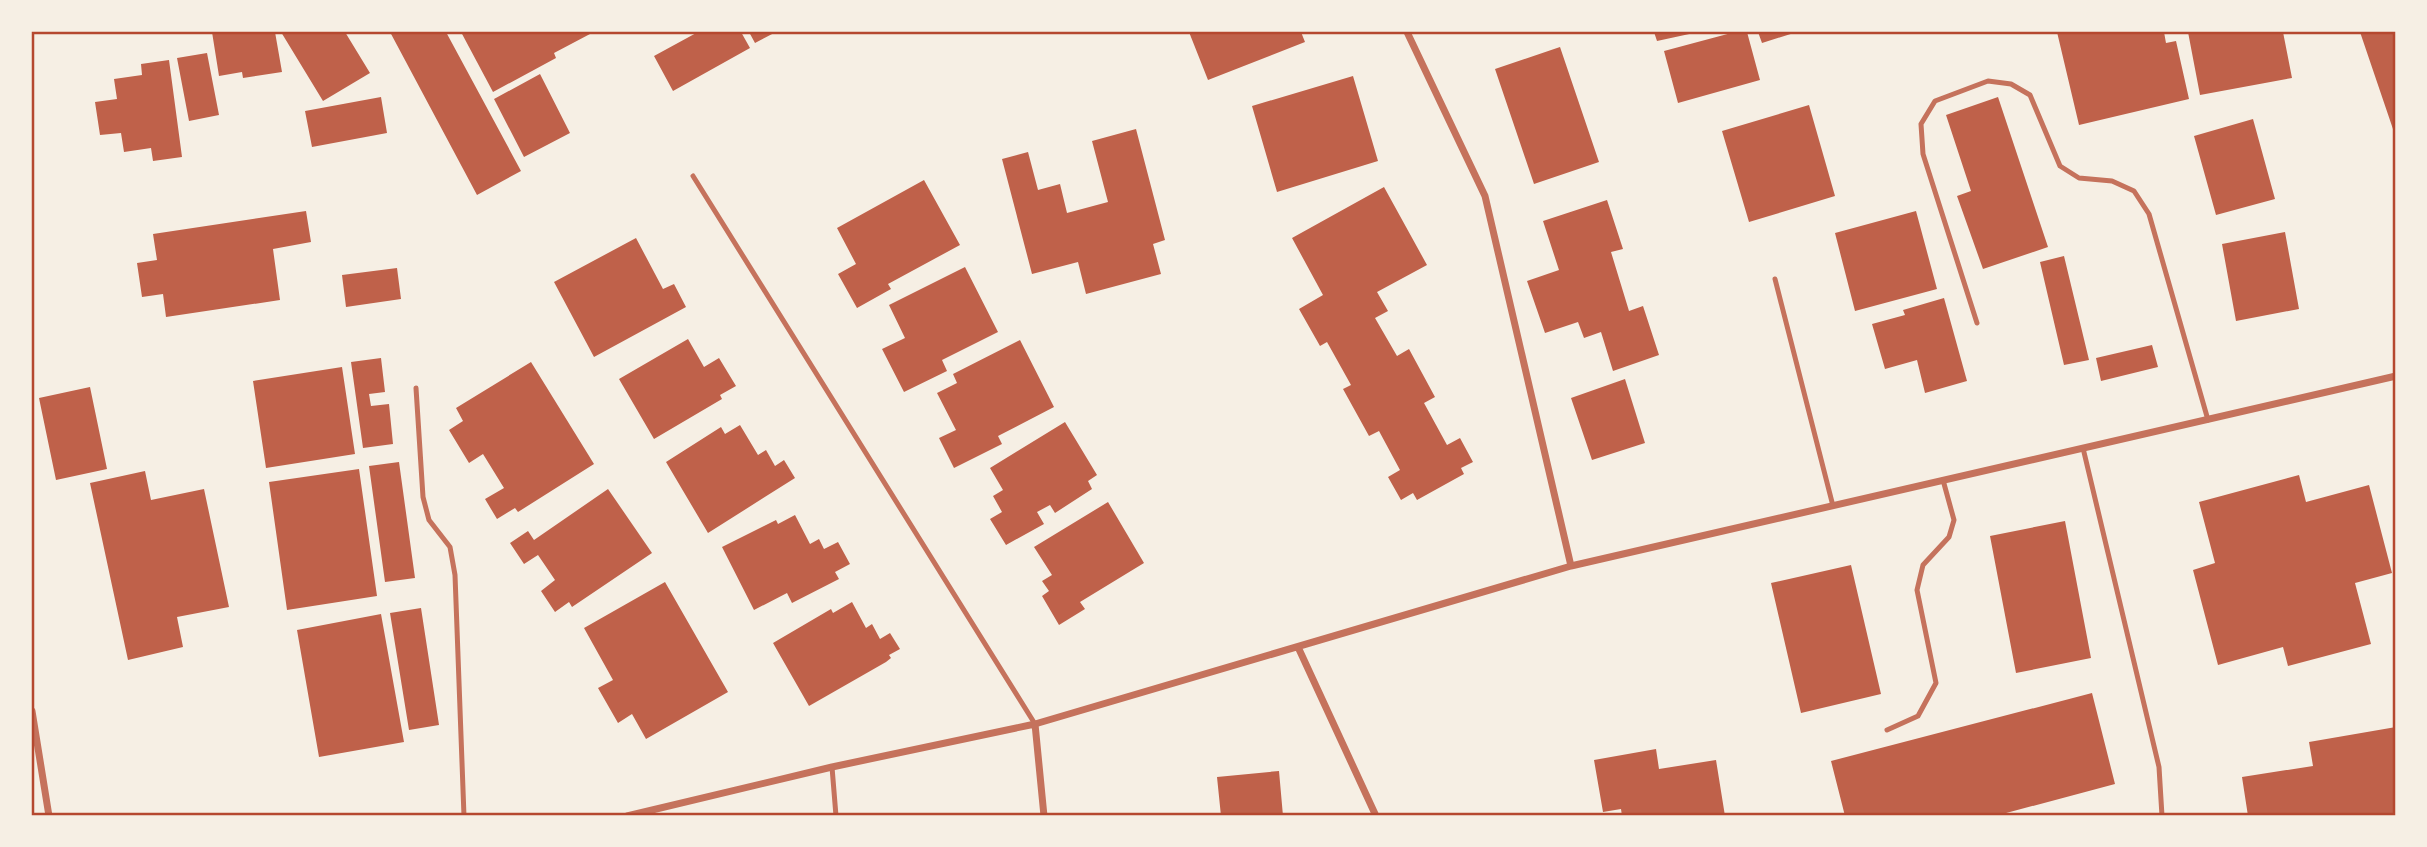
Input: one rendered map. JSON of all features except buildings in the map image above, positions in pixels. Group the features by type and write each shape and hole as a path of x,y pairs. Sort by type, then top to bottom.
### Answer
{"street":[{"path":"1407,32 1485,196 1571,566"},
{"path":"627,816 832,767 1035,724 1571,566 2396,376"},
{"path":"1298,647 1376,816"},
{"path":"32,712 49,816"},
{"path":"1035,724 1044,816"}],"lane":[{"path":"1977,323 1923,154 1922,124 1936,101 1988,81 2011,84 2029,96 2060,166 2079,178 2112,181 2134,191 2149,214 2208,420"},
{"path":"693,176 1035,724"},
{"path":"1775,279 1833,506"},
{"path":"416,388 423,497 429,520 450,547 456,575 464,816"},
{"path":"2083,448 2159,767 2162,816"},
{"path":"1887,730 1918,716 1936,682 1917,590 1923,565 1949,537 1954,520 1943,480"},
{"path":"832,767 836,816"}]}
